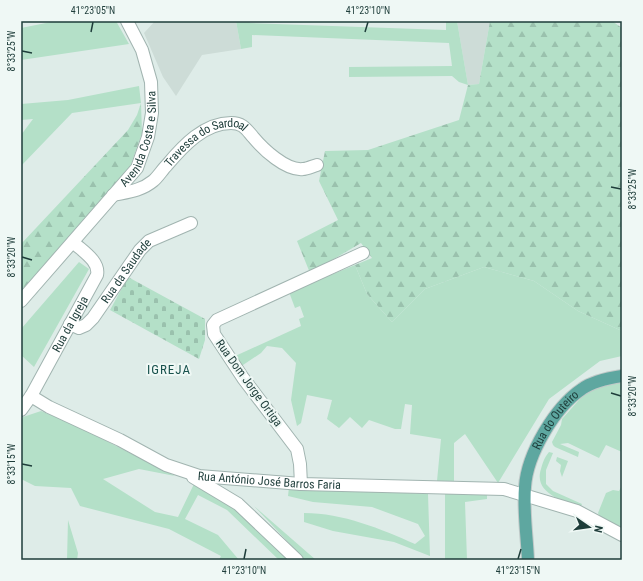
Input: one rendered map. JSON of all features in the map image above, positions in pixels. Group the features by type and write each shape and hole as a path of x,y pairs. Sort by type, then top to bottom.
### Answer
{"main road":[{"name":"Rua do Outeiro","path":"528,560 525,496 527,474 537,447 553,419 565,403 583,388 608,378 622,376"}],"street":[{"name":"Avenida Costa e Silva","path":"21,300 137,168 148,137 152,113 151,82 142,50 127,21"},
{"name":"Travessa do Sardoal","path":"113,195 134,191 144,187 158,176 181,149 194,138 212,128 227,123 243,125 266,150 288,167 303,169 317,165"},
{"name":"Rua da Saudade","path":"70,324 78,328 86,325 93,318 131,262 149,241 191,223"},
{"name":"Rua da Igreja","path":"21,410 31,396 97,275 98,270 95,262 73,242"},
{"name":"Rua Dom Jorge Ortiga","path":"301,484 300,464 297,449 239,372 214,334 213,325 217,320 363,253"},
{"name":"Rua António José Barros Faria","path":"31,396 49,407 120,440 166,465 183,472 199,476 301,484 504,489 577,511 622,535"},
{"path":"183,472 238,504 298,560"}],"shaded area":[{"path":"155,21 236,21 241,49 202,55 176,96 163,77 144,33"},
{"path":"457,21 490,21 479,84 468,85"}],"green space":[{"path":"56,21 116,21 129,44 21,60 21,28"},
{"path":"236,21 249,21 250,23 446,30 446,21 457,21 468,85 459,82 452,76 349,77 349,67 452,66 449,43 252,35 252,47 241,49"},
{"path":"490,21 612,21 622,28 622,331 578,311 534,281 484,267 425,289 392,322 367,294 355,265 372,258 361,243 310,273 297,241 338,220 319,181 325,151 368,150 459,120 468,85 479,84"},
{"path":"139,86 141,103 72,113 21,166 21,135 33,119 21,120 21,104 68,100"},
{"path":"141,103 142,133 130,167 21,291 21,244 128,130 137,115"},
{"path":"79,262 89,269 34,367 21,355 21,329"},
{"path":"355,265 367,294 392,322 425,289 484,267 534,281 578,311 622,331 622,356 600,361 549,399 498,483 465,434 454,443 454,482 437,481 441,439 410,434 412,405 405,404 401,429 395,429 369,420 362,428 350,417 339,428 327,419 332,400 307,395 301,423 297,426 291,400 296,363 282,348 267,346 261,353 240,367 233,357 301,326 299,319 304,317 300,306 295,308 289,292"},
{"path":"128,277 205,319 205,340 199,359 110,310"},
{"path":"622,382 622,452 606,445 599,458 568,443 560,444 579,452 578,457 553,445 552,442 561,425 562,419 586,392 610,384"},
{"path":"41,411 73,424 175,476 139,469 103,479 155,512 178,517 194,484 232,504 293,560 279,560 227,510 198,495 185,519 218,535 239,560 219,560 221,556 169,529 80,506 71,488 35,486 21,479 21,421 23,417"},
{"path":"549,452 553,453 546,470 546,484 553,491 582,504 580,508 551,495 541,484 541,469"},
{"path":"557,457 568,461 562,477 560,471 561,465 556,461"},
{"path":"622,485 622,530 600,518 598,513 606,493 613,490 619,491"},
{"path":"289,487 428,494 430,556 394,542 333,531 304,522 304,513 319,514 361,523 415,544 425,536 418,524 372,507 313,502 288,496"},
{"path":"445,494 487,494 487,499 465,502 467,560 445,560"},
{"path":"254,506 316,560 305,560"},
{"path":"68,520 78,553 77,560 67,560"}],"district":[{"name":"IGREJA","path":"169,369"}]}
